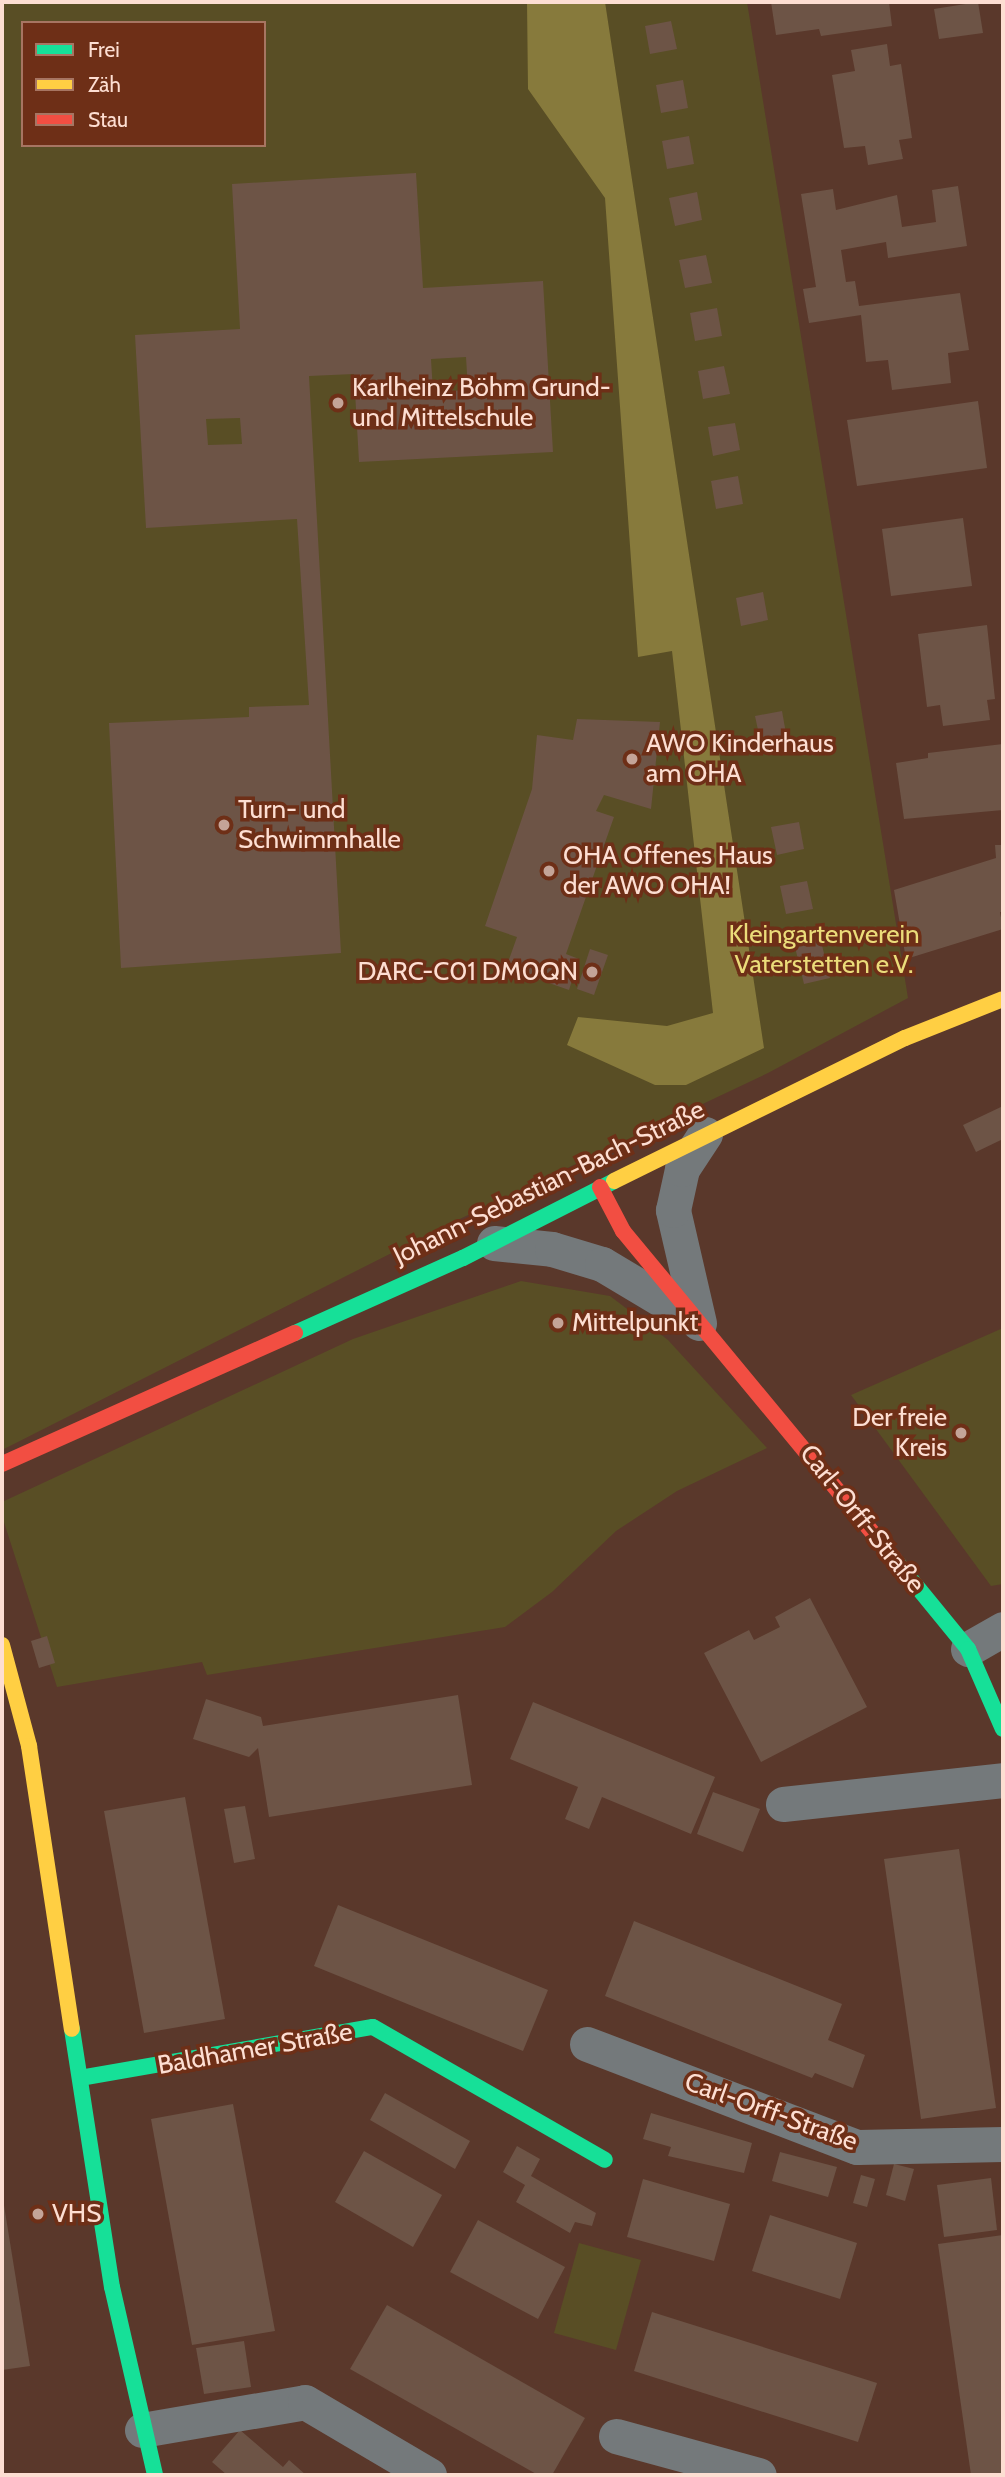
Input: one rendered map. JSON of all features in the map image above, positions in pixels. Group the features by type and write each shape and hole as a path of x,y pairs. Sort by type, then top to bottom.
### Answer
{"street":[{"name":"Johann-Sebastian-Bach-Straße","path":"2,1464 494,1243 705,1134 905,1038 1003,999"},
{"name":"Carl-Orff-Straße","path":"699,1323 673,1210 682,1169 705,1134"},
{"name":"Carl-Orff-Straße","path":"600,1187 622,1231 968,1649 1003,1730"},
{"name":"Carl-Orff-Straße","path":"494,1243 552,1250 602,1264 699,1323"},
{"path":"968,1649 1003,1629"},
{"path":"2,1646 15,1684 112,2287 142,2430 155,2475"},
{"path":"2,1664 15,1684"},
{"path":"783,1804 1003,1780"},
{"name":"Baldhamer Straße","path":"80,2078 373,2028 605,2160"},
{"name":"Carl-Orff-Straße","path":"587,2044 857,2147 1003,2144"},
{"path":"142,2430 305,2402 429,2475"},
{"path":"616,2436 759,2475"}],"green space":[{"name":"Kleingartenverein Vaterstetten e.V.","path":"2,2 747,2 908,998 768,1073 449,1224 2,1450"},
{"path":"521,1281 610,1296 668,1340 767,1448 677,1491 616,1531 552,1592 505,1627 207,1675 202,1662 57,1687 2,1516 2,1502 353,1339"},
{"path":"1003,1328 1003,1584 991,1586 851,1395"},
{"path":"579,2243 641,2260 616,2350 554,2333"}],"shaded area":[{"path":"527,2 605,2 764,1048 686,1085 655,1085 567,1045 578,1017 667,1026 713,1013 672,651 638,657 605,198 528,89"}],"building":[{"path":"771,2 889,2 892,26 821,36 819,29 776,35"},
{"path":"978,2 983,33 939,39 934,9"},
{"path":"671,21 677,49 650,54 645,26"},
{"path":"887,44 890,66 901,64 912,138 899,140 903,159 868,165 865,146 844,148 832,75 855,71 851,50"},
{"path":"683,80 688,108 661,113 656,85"},
{"path":"689,136 694,164 667,169 662,141"},
{"name":"Karlheinz Böhm Grund- und Mittelschule","path":"416,173 423,288 543,281 553,452 359,462 354,374 309,376 341,953 121,968 109,723 249,717 249,707 309,705 297,519 146,528 135,335 240,329 232,184","holes":["466,357 468,390 433,392 431,359","240,418 242,444 208,445 206,419"]},
{"path":"958,186 967,246 888,258 886,242 841,250 846,282 855,281 859,306 960,293 969,350 948,353 951,383 892,390 888,360 866,362 861,315 809,323 803,289 816,287 801,194 833,189 836,210 897,195 902,227 936,222 932,190"},
{"path":"697,192 702,220 675,226 669,198"},
{"path":"706,255 712,283 685,288 679,260"},
{"path":"717,308 722,336 695,341 690,313"},
{"path":"724,366 730,394 703,399 698,371"},
{"path":"978,401 987,468 857,486 847,420"},
{"path":"735,423 740,450 713,456 708,427"},
{"path":"738,476 743,504 716,509 711,481"},
{"path":"963,518 972,586 891,596 882,529"},
{"path":"763,592 768,620 741,626 736,598"},
{"path":"987,625 995,699 987,700 990,720 943,726 940,705 927,707 918,634"},
{"path":"782,711 787,739 761,744 755,716"},
{"name":"OHA Offenes Haus der AWO OHA!","path":"577,719 660,722 651,809 604,795 596,811 614,817 566,954 579,959 569,990 506,968 517,937 485,926 532,789 537,735 573,740"},
{"path":"1003,744 1003,810 904,819 896,763 928,758 928,753"},
{"path":"799,822 804,849 777,855 771,827"},
{"path":"995,845 1003,845 1003,912 1000,912 1003,929 906,959 894,890 996,858"},
{"path":"807,881 813,909 786,914 780,886"},
{"path":"819,933 830,978 804,984 793,939"},
{"name":"DARC-C01 DM0QN","path":"590,949 608,955 594,995 577,989"},
{"path":"1003,1106 1003,1139 976,1152 963,1125"},
{"path":"810,1598 867,1707 761,1762 704,1653 749,1630 754,1640 780,1627 775,1617"},
{"path":"47,1636 55,1663 39,1668 31,1641"},
{"path":"458,1695 472,1785 269,1817 258,1748 249,1757 193,1739 206,1699 261,1717 263,1726"},
{"path":"533,1702 715,1777 691,1834 602,1797 589,1829 565,1819 578,1787 510,1759"},
{"path":"713,1792 760,1809 743,1852 697,1834"},
{"path":"185,1797 225,2019 144,2033 104,1811"},
{"path":"245,1806 255,1859 234,1863 224,1809"},
{"path":"959,1849 996,2108 921,2119 884,1859"},
{"path":"338,1905 548,1990 523,2051 314,1966"},
{"path":"634,1921 842,2004 828,2040 865,2055 853,2088 815,2073 812,2078 605,1996"},
{"path":"385,2093 470,2141 455,2169 370,2120"},
{"path":"233,2104 275,2331 192,2345 151,2119"},
{"path":"651,2113 752,2143 744,2173 668,2156 671,2147 643,2139"},
{"path":"517,2146 540,2159 531,2176 596,2213 592,2226 575,2222 570,2233 516,2202 525,2185 503,2172"},
{"path":"364,2151 442,2195 413,2247 335,2202"},
{"path":"780,2152 837,2167 828,2197 772,2181"},
{"path":"894,2164 914,2169 905,2201 886,2195"},
{"path":"861,2175 875,2179 867,2207 853,2203"},
{"path":"991,2178 997,2230 944,2237 937,2185"},
{"path":"643,2179 730,2204 714,2261 627,2237"},
{"path":"2,2193 30,2366 2,2370"},
{"path":"770,2215 857,2243 840,2299 752,2271"},
{"path":"478,2220 565,2267 538,2319 450,2272"},
{"path":"1003,2235 1003,2475 971,2475 938,2244"},
{"path":"387,2305 585,2418 552,2475 538,2475 350,2369"},
{"path":"652,2312 877,2383 858,2442 634,2371"},
{"path":"244,2341 251,2387 204,2394 196,2348"},
{"path":"240,2430 283,2467 289,2460 306,2475 227,2475 212,2462"}],"traffic: fast":[{"path":"295,1333 463,1258 614,1181"},
{"path":"896,1561 968,1649 1003,1729"},
{"path":"80,2078 373,2027 605,2160"},
{"path":"72,2029 112,2287 155,2475"}],"traffic: slow":[{"path":"614,1181 905,1038 1003,999"},
{"path":"2,1645 29,1746 72,2029"}],"traffic: jam":[{"path":"600,1187 623,1231 896,1561"},
{"path":"2,1464 295,1333"}],"place":[{"name":"Karlheinz Böhm Grund- und Mittelschule","path":"338,403"},
{"name":"AWO Kinderhaus am OHA","path":"632,759"},
{"name":"Turn- und Schwimmhalle","path":"224,825"},
{"name":"OHA Offenes Haus der AWO OHA!","path":"549,871"},
{"name":"DARC-C01 DM0QN","path":"592,972"},
{"name":"Mittelpunkt","path":"558,1323"},
{"name":"Der freie Kreis","path":"961,1433"},
{"name":"VHS","path":"38,2214"}]}
